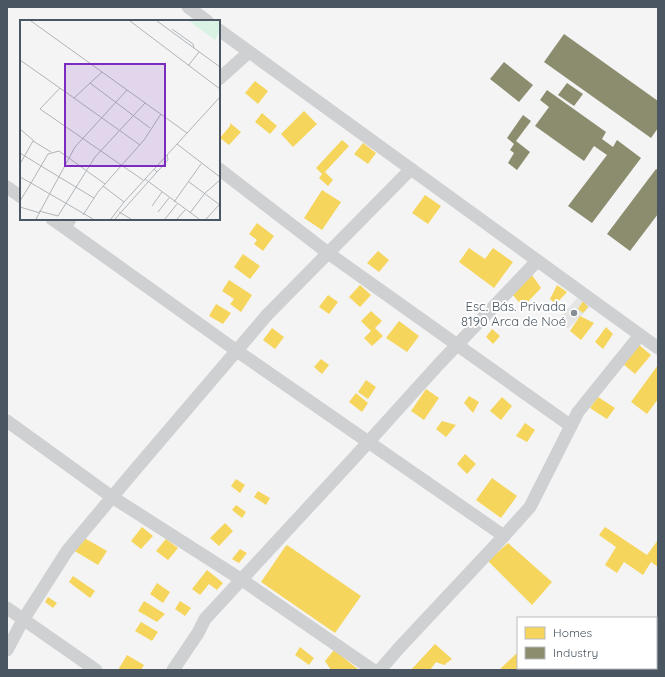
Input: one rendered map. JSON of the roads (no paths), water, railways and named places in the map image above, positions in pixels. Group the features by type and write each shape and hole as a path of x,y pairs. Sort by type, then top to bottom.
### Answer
{"street":[{"path":"188,7 206,20"},
{"path":"220,31 658,348"},
{"path":"220,78 249,52"},
{"path":"7,650 23,620 67,551 112,497 268,315 411,169"},
{"path":"220,170 328,253 571,426"},
{"path":"7,187 20,196"},
{"path":"55,220 67,224 237,351 504,536"},
{"path":"173,670 198,633 204,619 242,580 537,261"},
{"path":"380,670 530,507 578,412 640,335"},
{"path":"7,421 112,497 242,580 373,670"},
{"path":"7,608 96,670"}],"place":[{"name":"Esc. Bás. Privada 8190 Arca de Noé","path":"574,313"}]}
